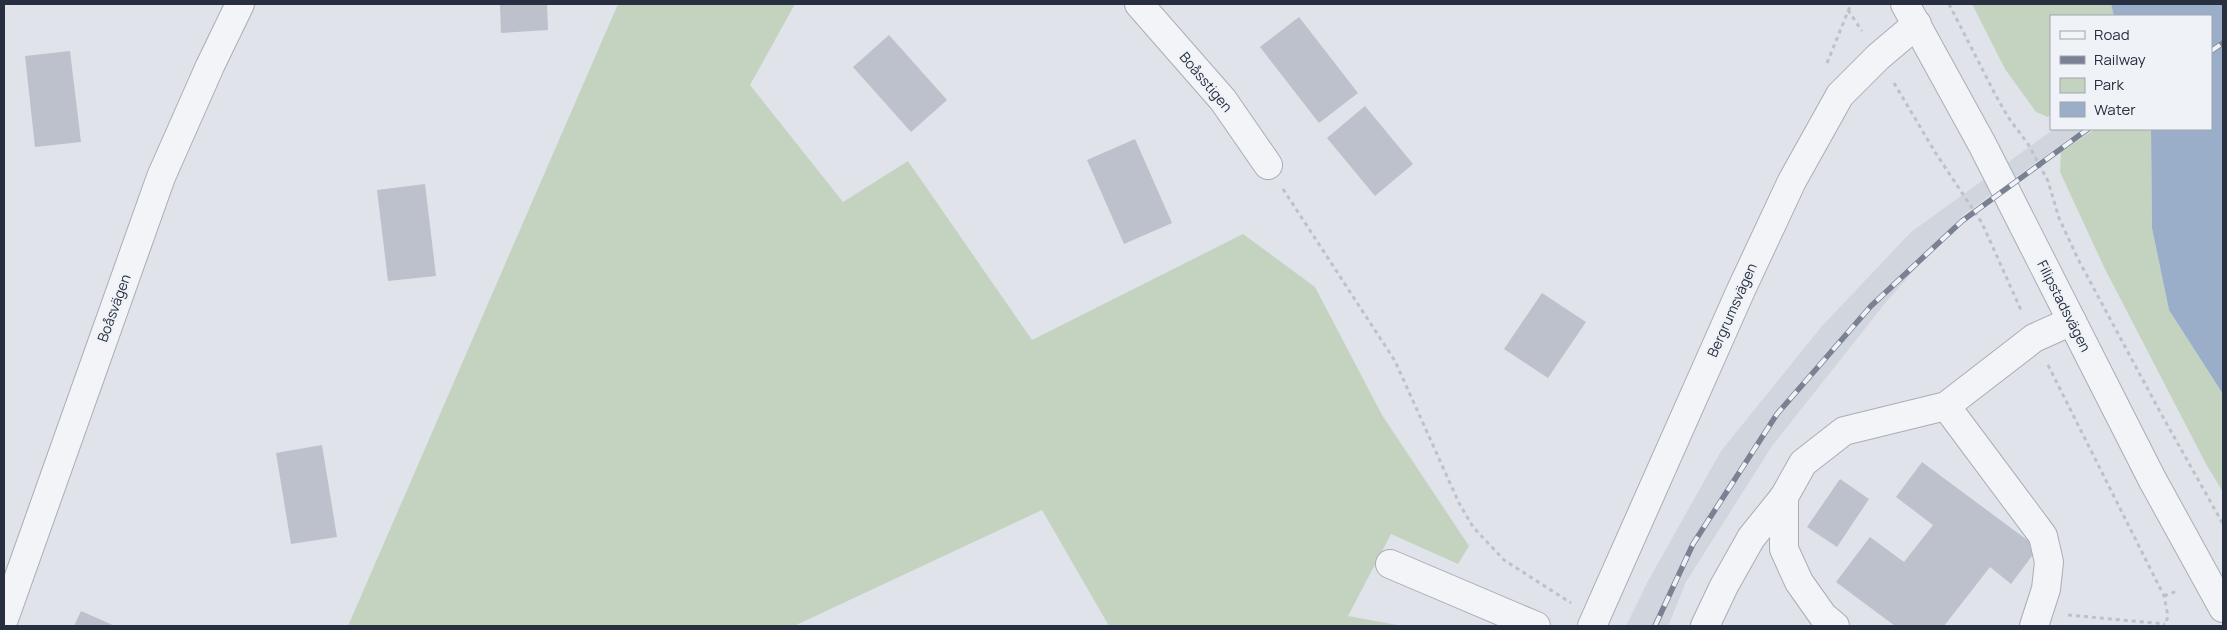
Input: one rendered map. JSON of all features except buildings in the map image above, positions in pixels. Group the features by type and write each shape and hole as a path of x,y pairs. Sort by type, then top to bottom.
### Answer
{"street":[{"name":"Boåsvägen","path":"4,619 161,177 210,66 240,4"},
{"name":"Boåsstigen","path":"1138,4 1223,100 1268,165"},
{"name":"Bergrumsvägen","path":"1594,622 1741,290 1792,181 1840,95 1878,57 1911,14"},
{"name":"Filipstadsvägen","path":"1911,14 1982,144 2152,479 2223,608"},
{"path":"1705,626 1724,586 1751,538 1784,497 1804,463 1844,431 1946,406 2034,338 2072,321"},
{"path":"1946,406 2043,536 2049,562 2043,597 2034,626"},
{"path":"1784,497 1784,549 1799,582 1823,616 1835,626"},
{"path":"1390,564 1536,626"}],"path":[{"path":"1851,4 1848,10 1935,152 1982,223 2034,338 2164,596 2168,616 2165,625"},
{"path":"1950,4 2000,103 2028,144 2048,181 2056,212 2078,259 2223,524"},
{"path":"1268,165 1395,361 1459,503 1473,527 1504,560 1594,622"},
{"path":"2043,597 2067,615 2165,625"},
{"path":"2160,626 2165,625"}],"shaded area":[{"path":"2053,130 2082,130 1963,215 1886,302 1772,446 1686,582 1668,626 1626,626 1647,583 1721,451 1822,326 1911,232"}],"green space":[{"path":"618,4 795,4 750,85 843,202 908,161 1032,340 1243,234 1315,287 1382,415 1469,546 1458,564 1391,534 1348,616 1403,626 1109,626 1042,510 794,626 348,626"},
{"path":"1972,4 2111,4 2114,15 2050,15 2050,116 2048,117 2036,112 2005,69"},
{"path":"2094,130 2151,130 2152,228 2169,310 2223,394 2223,492 2206,464 2104,267 2060,172 2061,152"}],"water":[{"path":"2111,4 2223,4 2223,394 2169,310 2152,228 2151,130 2212,130 2212,15 2114,15"}],"railway":[{"path":"2212,50 2223,43"},
{"path":"1655,626 1693,544 1777,414 1871,306 1962,221 2087,130"}]}
